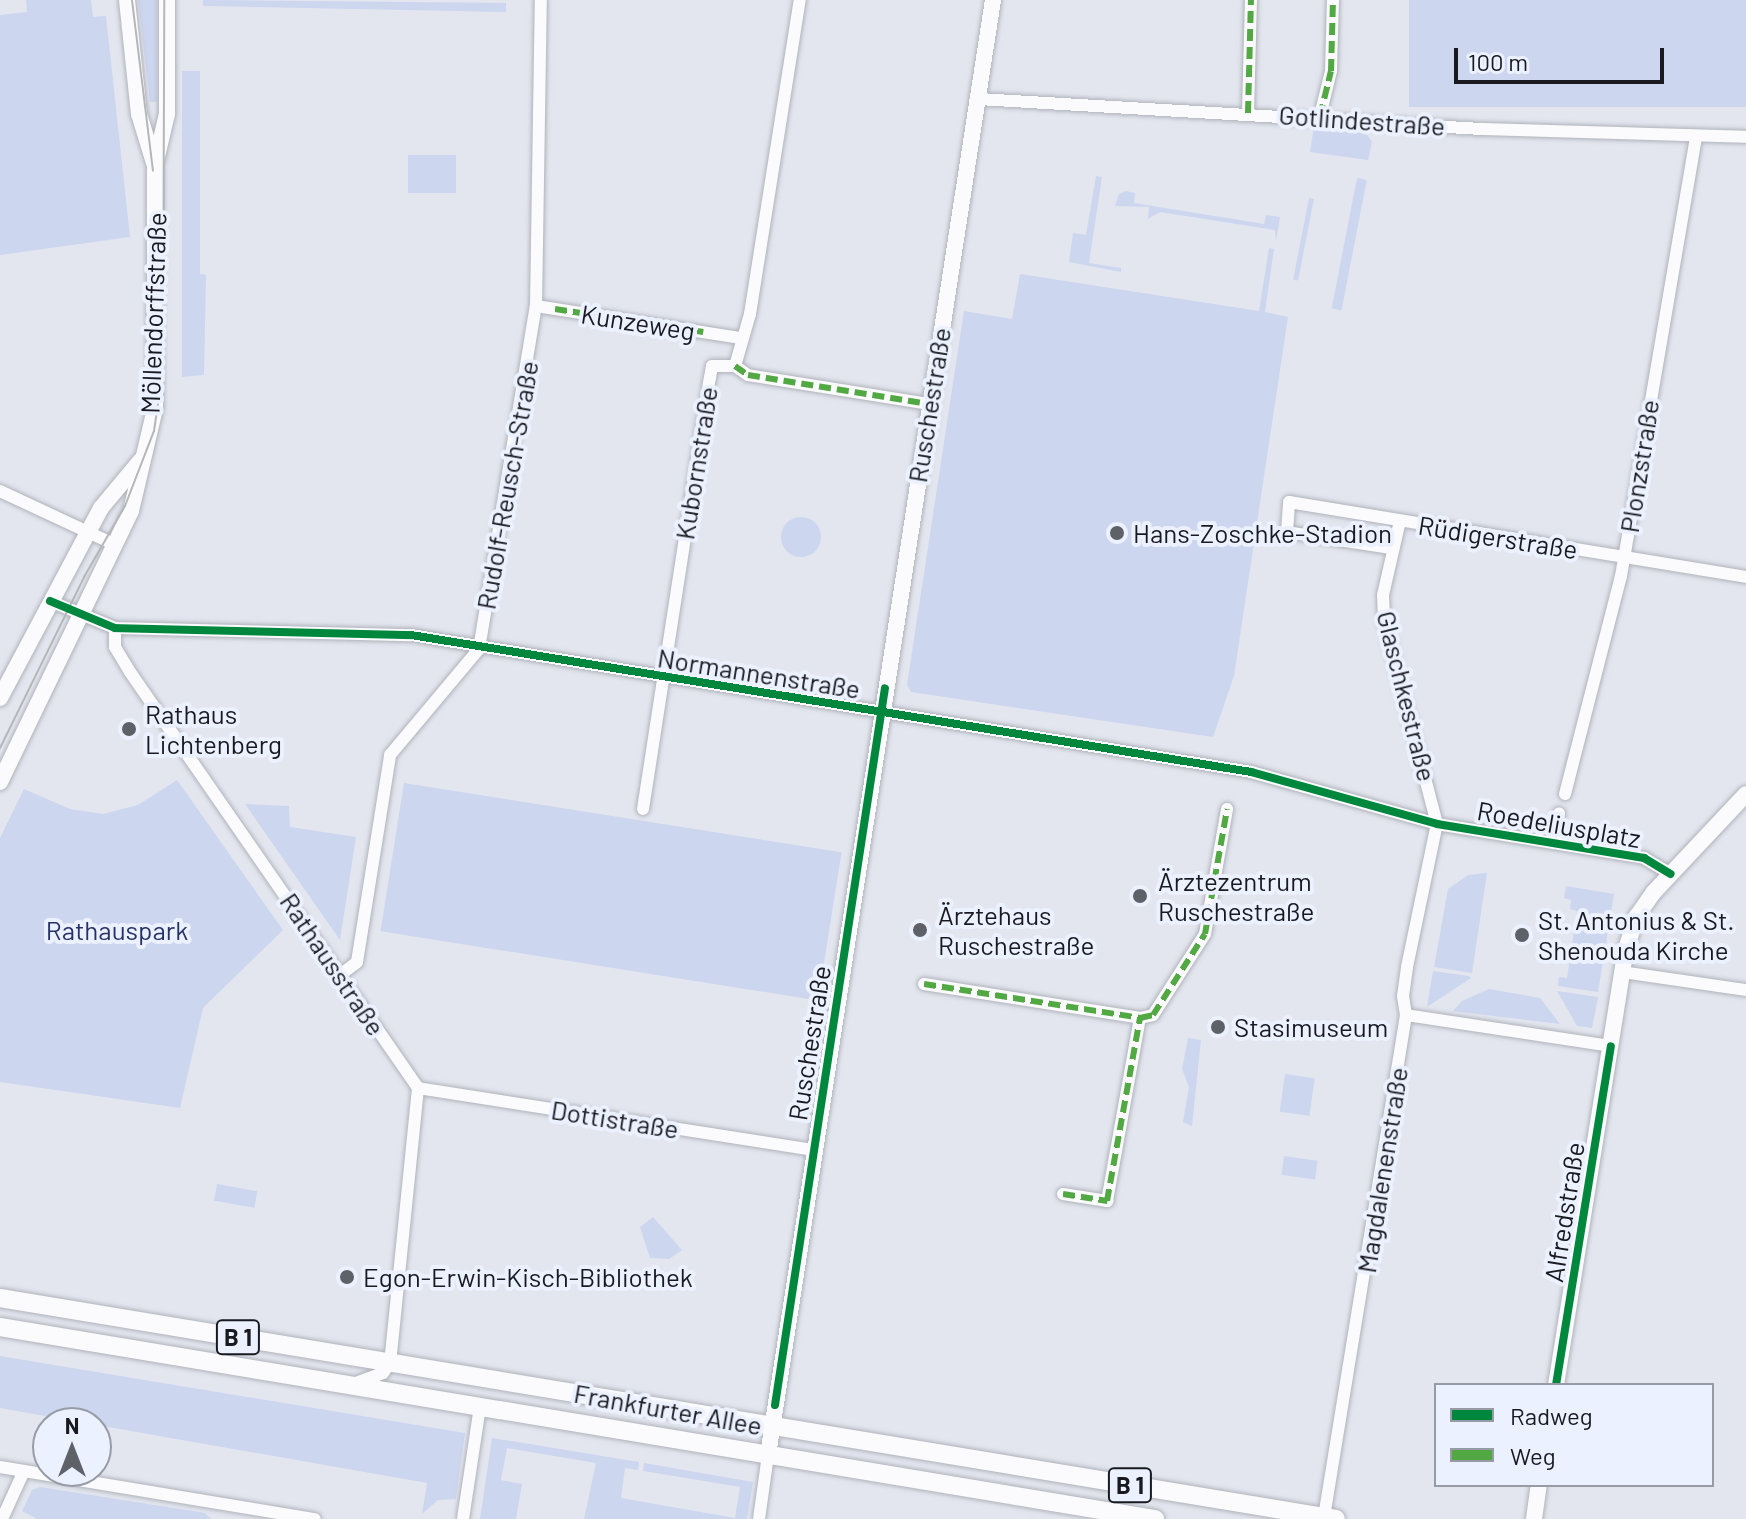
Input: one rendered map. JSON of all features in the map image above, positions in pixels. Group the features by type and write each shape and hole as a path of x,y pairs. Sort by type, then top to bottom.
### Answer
{"main road":[{"name":"Frankfurter Allee","path":"0,1298 1330,1518"},
{"name":"Frankfurter Allee","path":"0,1327 1155,1519"}],"street":[{"name":"Möllendorffstraße","path":"127,0 139,114 155,165"},
{"name":"Möllendorffstraße","path":"0,782 131,511 155,395 155,165 167,114 167,0"},
{"name":"Rudolf-Reusch-Straße","path":"479,649 536,306 541,0"},
{"name":"Kubornstraße","path":"643,809 712,366 735,366 740,338 750,314 800,0"},
{"name":"Ruschestraße","path":"768,1455 993,0"},
{"path":"1248,113 1251,0"},
{"path":"1320,116 1331,71 1333,0"},
{"name":"Gotlindestraße","path":"979,99 1320,116 1481,129 1746,137"},
{"name":"Plonzstraße","path":"1565,794 1624,557 1696,136"},
{"name":"Kunzeweg","path":"536,306 740,338"},
{"path":"735,366 748,375 929,404"},
{"name":"Möllendorffstraße","path":"0,698 88,531 110,495 141,460"},
{"path":"0,491 116,545"},
{"name":"Rüdigerstraße","path":"1391,548 1287,532 1289,502 1746,577"},
{"name":"Glaschkestraße","path":"1400,521 1391,548 1384,621 1437,824"},
{"path":"50,601 115,628"},
{"name":"Normannenstraße","path":"115,628 411,635 479,649 1251,772 1437,824"},
{"name":"Rathausstraße","path":"115,628 115,647 130,672 418,1088"},
{"path":"340,975 357,962 390,755 479,649"},
{"name":"Alfredstraße","path":"1556,1383 1622,972 1637,916 1671,874 1746,794"},
{"path":"924,984 1140,1018 1161,1008 1201,947 1227,809"},
{"path":"1554,842 1559,813"},
{"name":"Roedeliusplatz","path":"1437,824 1644,858 1671,874"},
{"name":"Magdalenenstraße","path":"1330,1518 1406,1015 1405,981 1437,824"},
{"path":"1622,972 1746,990"},
{"path":"1406,1015 1611,1046"},
{"path":"1063,1194 1107,1201 1140,1018"},
{"path":"349,1385 383,1373 390,1363 418,1088"},
{"name":"Dottistraße","path":"418,1088 813,1150"},
{"path":"463,1519 480,1406"},
{"path":"759,1519 768,1455"},
{"path":"0,1467 315,1519"},
{"path":"2,1519 24,1471"},
{"path":"1534,1519 1539,1487"},
{"path":"227,1519 230,1505"}],"green space":[{"path":"26,0 91,0 93,17 106,16 130,237 0,255 0,15 27,12"},
{"path":"138,0 157,0 157,102 150,102"},
{"path":"203,0 506,3 506,12 203,6"},
{"path":"1409,0 1746,0 1746,107 1409,107"},
{"path":"182,71 200,71 200,274 206,275 204,375 182,377"},
{"path":"1314,126 1364,130 1372,142 1368,160 1310,152"},
{"path":"408,155 456,155 456,193 408,193"},
{"path":"1096,176 1102,177 1089,263 1121,268 1121,272 1069,262 1073,233 1086,235"},
{"path":"1357,178 1367,180 1341,310 1332,309"},
{"path":"1126,191 1135,193 1134,203 1264,224 1266,215 1280,217 1276,241 1275,230 1160,212 1148,219 1149,207 1115,206 1119,194"},
{"path":"1309,198 1314,199 1298,280 1293,279"},
{"name":"Hans-Zoschke-Stadion","path":"1269,248 1274,249 1265,312 1288,317 1234,676 1213,737 911,692 907,685 964,311 1012,319 1020,274 1259,311"},
{"path":"801,517 815,523 821,537 815,551 801,557 787,551 781,537 787,523"},
{"name":"Rathauspark","path":"177,780 283,930 203,1008 180,1108 0,1082 0,838 24,789 70,809 103,814 138,805"},
{"path":"404,783 842,852 818,1000 381,931"},
{"path":"245,804 289,806 290,827 356,837 340,940"},
{"path":"1487,873 1472,973 1434,967 1448,889 1468,875"},
{"path":"1566,886 1614,894 1598,992 1558,986 1559,977 1567,978 1577,911 1570,909 1571,900 1564,898"},
{"path":"1433,971 1469,976 1471,978 1427,1007"},
{"path":"1489,989 1540,998 1560,1024 1453,1011 1462,1001"},
{"path":"1557,991 1598,997 1592,1028 1577,1026"},
{"path":"1188,1038 1201,1040 1192,1126 1183,1122 1189,1087 1182,1069"},
{"path":"1285,1074 1315,1078 1309,1116 1280,1112"},
{"path":"1284,1156 1318,1161 1315,1180 1281,1175"},
{"path":"217,1184 257,1191 254,1208 214,1201"},
{"path":"653,1217 682,1250 669,1259 650,1258 640,1227"},
{"path":"0,1356 465,1433 456,1499 438,1500 422,1514 427,1483 112,1428 112,1407 32,1407 32,1414 0,1408"},
{"path":"492,1438 639,1462 638,1470 625,1468 621,1498 735,1518 740,1487 643,1471 644,1463 753,1482 747,1519 584,1519 596,1463 507,1448 501,1480 522,1484 516,1519 480,1519"},
{"path":"40,1487 205,1513 211,1519 37,1519 22,1511 32,1490"}],"tram line":[{"path":"132,0 153,171"},
{"path":"0,748 84,577 125,506 154,431 163,370 164,0"}],"marked path":[{"path":"1248,113 1251,0"},
{"path":"1320,116 1331,71 1333,0"},
{"path":"555,309 703,332"},
{"path":"735,366 748,375 929,404"},
{"path":"924,984 1140,1018 1153,1015 1205,934 1227,809"},
{"path":"1063,1194 1107,1201 1140,1018"}],"cycle path":[{"path":"50,601 115,628 411,635 1251,772 1437,824 1644,858 1671,874"},
{"path":"775,1405 885,688"},
{"path":"1556,1383 1611,1046"}],"place":[{"name":"Hans-Zoschke-Stadion","path":"1117,533"},
{"name":"Rathaus Lichtenberg","path":"129,729"},
{"name":"Ärztezentrum Ruschestraße","path":"1140,896"},
{"name":"Ärztehaus Ruschestraße","path":"920,930"},
{"name":"St. Antonius & St. Shenouda Kirche","path":"1522,935"},
{"name":"Stasimuseum","path":"1218,1027"},
{"name":"Egon-Erwin-Kisch-Bibliothek","path":"347,1277"}]}
